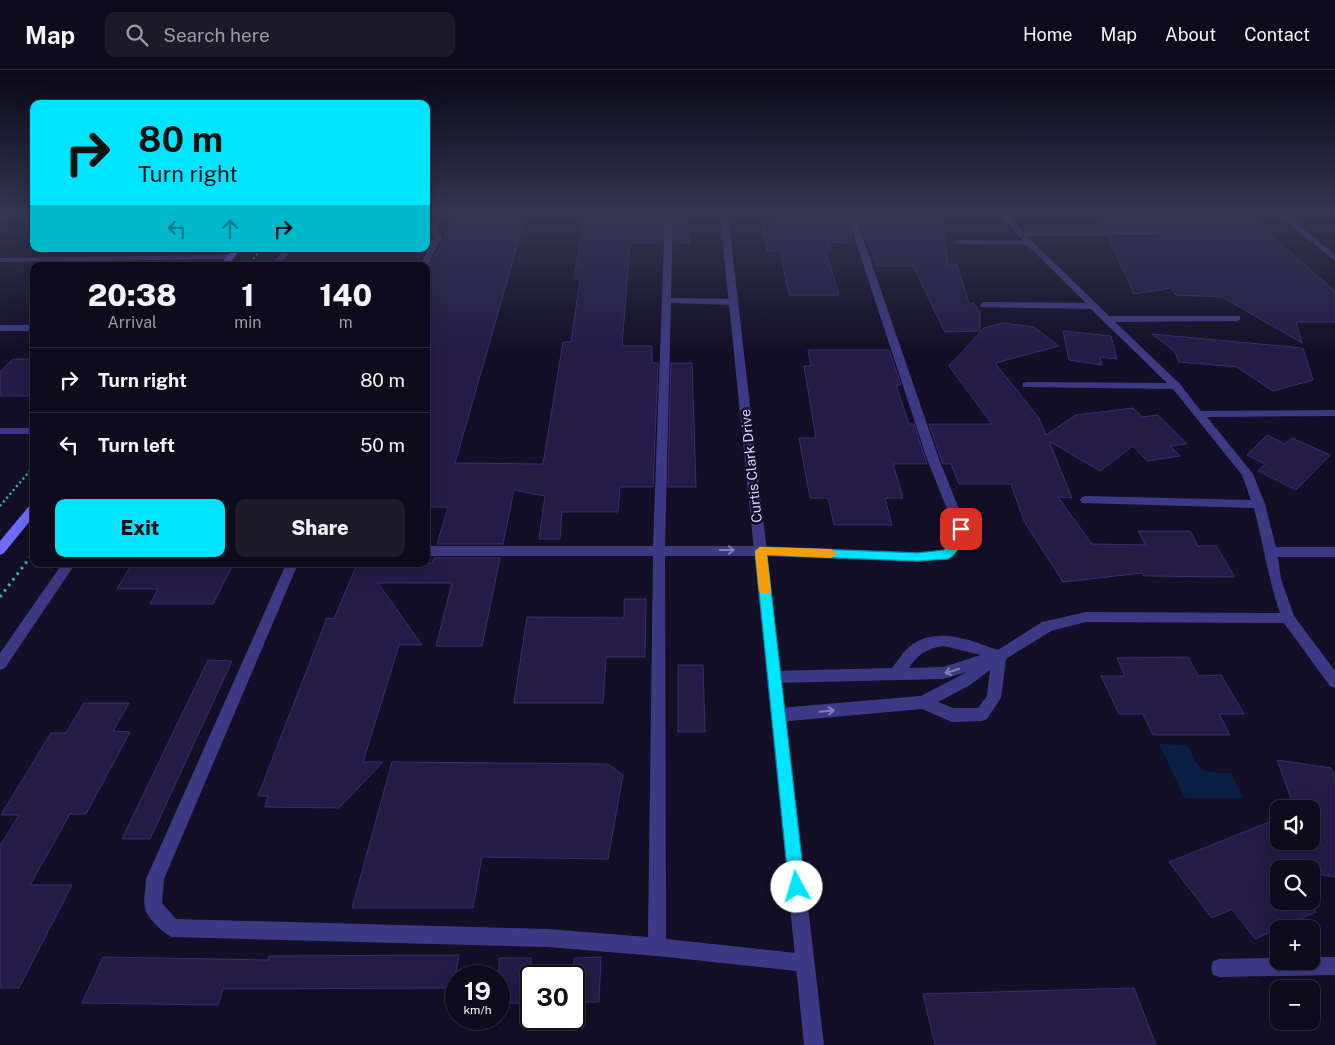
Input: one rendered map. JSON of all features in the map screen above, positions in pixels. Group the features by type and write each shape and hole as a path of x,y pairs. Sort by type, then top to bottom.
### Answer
{"street":[{"path":"657,947 659,551 667,260"},
{"name":"Curtis Clark Drive","path":"729,260 814,1045"},
{"path":"430,551 694,550 918,557 948,554 956,542 961,529 933,459 866,260"},
{"path":"1047,260 1176,386 1247,474 1259,504 1271,552 1275,579 1288,618 1335,682"},
{"path":"666,300 733,302"},
{"path":"984,305 1094,306"},
{"path":"1109,319 1237,318"},
{"path":"0,328 30,328"},
{"path":"1027,385 1176,386"},
{"path":"1200,414 1335,413"},
{"path":"0,431 30,431"},
{"path":"1086,500 1259,504"},
{"path":"0,550 30,513"},
{"path":"1271,552 1335,552"},
{"path":"0,664 67,567"},
{"path":"291,567 155,879 153,906 172,928 548,938 657,947 805,963"},
{"path":"779,716 923,702 965,681 998,656 1047,626 1086,617 1288,618"},
{"path":"896,674 914,651 933,641 952,641 998,656"},
{"path":"774,677 943,673 998,656"},
{"path":"923,702 952,716 982,714 994,698 998,656"},
{"path":"1220,968 1335,966"}],"path":[{"path":"0,506 30,471"},
{"path":"0,597 30,557"}],"water":[{"path":"1159,744 1187,745 1195,761 1202,769 1231,773 1243,798 1185,798"}],"building":[{"path":"432,260 513,260 455,463 543,464 563,342 571,342 580,279 574,279 577,260 629,260 622,346 652,346 652,363 658,363 653,487 620,487 618,512 562,512 560,539 539,539 545,496 514,490 503,544 437,544 448,507 430,507 430,264"},
{"path":"782,260 829,260 839,295 789,295"},
{"path":"875,260 948,260 948,264 957,265 969,303 974,303 980,312 980,331 945,332 913,266 877,266"},
{"path":"1119,260 1300,260 1335,291 1335,322 1296,322 1302,343 1222,297 1176,295 1171,288 1134,294"},
{"path":"1003,323 1034,327 1059,346 995,363 1039,418 1046,435 1076,415 1133,408 1142,417 1158,415 1187,444 1170,446 1180,456 1147,461 1133,446 1100,471 1049,441 1072,498 1058,497 1092,544 1146,545 1138,531 1190,531 1198,546 1216,546 1235,577 1144,576 1142,573 1063,582 1024,521 1011,484 959,484 951,464 943,464 929,424 992,424 949,366 984,328"},
{"path":"1063,331 1111,336 1117,359 1100,357 1102,365 1069,360"},
{"path":"1152,334 1303,348 1313,380 1273,391 1237,367 1179,362 1174,351"},
{"path":"808,350 889,350 901,385 896,385 909,424 914,424 927,464 893,464 903,498 885,498 892,525 834,525 828,498 810,498 799,438 816,438 804,366 811,366"},
{"path":"13,359 30,359 30,396 0,396 0,372"},
{"path":"671,363 692,363 696,487 668,487"},
{"path":"1267,435 1285,444 1292,438 1330,455 1296,490 1258,471 1265,464 1247,455"},
{"path":"434,558 500,558 482,646 436,646 452,583 378,583 422,645 399,645 363,762 383,762 339,808 265,807 268,796 258,796 327,618 334,619 356,567 430,567 430,563"},
{"path":"130,567 232,567 213,604 150,604 158,589 117,589"},
{"path":"624,599 646,599 645,657 606,657 603,703 514,703 527,617 624,618"},
{"path":"1188,657 1198,676 1221,675 1244,714 1219,714 1230,735 1153,735 1143,714 1119,714 1101,676 1125,676 1117,658"},
{"path":"208,660 232,661 150,839 122,839"},
{"path":"678,665 703,665 705,732 678,732"},
{"path":"84,703 129,703 113,731 130,732 86,814 70,814 30,885 72,885 19,988 0,988 0,846 19,815 1,815 51,733 66,733"},
{"path":"1277,760 1331,768 1335,778 1335,877 1320,874 1320,860 1270,860 1270,910 1315,910 1316,912 1298,920 1270,920 1270,932 1255,939 1232,909 1212,918 1169,862 1270,822 1270,850 1320,850 1320,800 1292,800"},
{"path":"392,762 608,764 623,775 608,859 482,857 473,908 352,908"},
{"path":"459,955 457,965 445,965 445,988 223,989 218,1005 82,1003 103,957 268,960 269,956"},
{"path":"601,957 599,1002 585,1002 585,965 574,965 574,958"},
{"path":"499,958 531,958 531,965 520,965 520,1003 510,1003 510,965 499,965"},
{"path":"1134,988 1156,1045 935,1045 923,994"}],"slow traffic":[{"path":"765,591 760,551 831,553"}],"route":[{"path":"797,887 760,551 918,557 948,554 956,542 961,529"}]}
